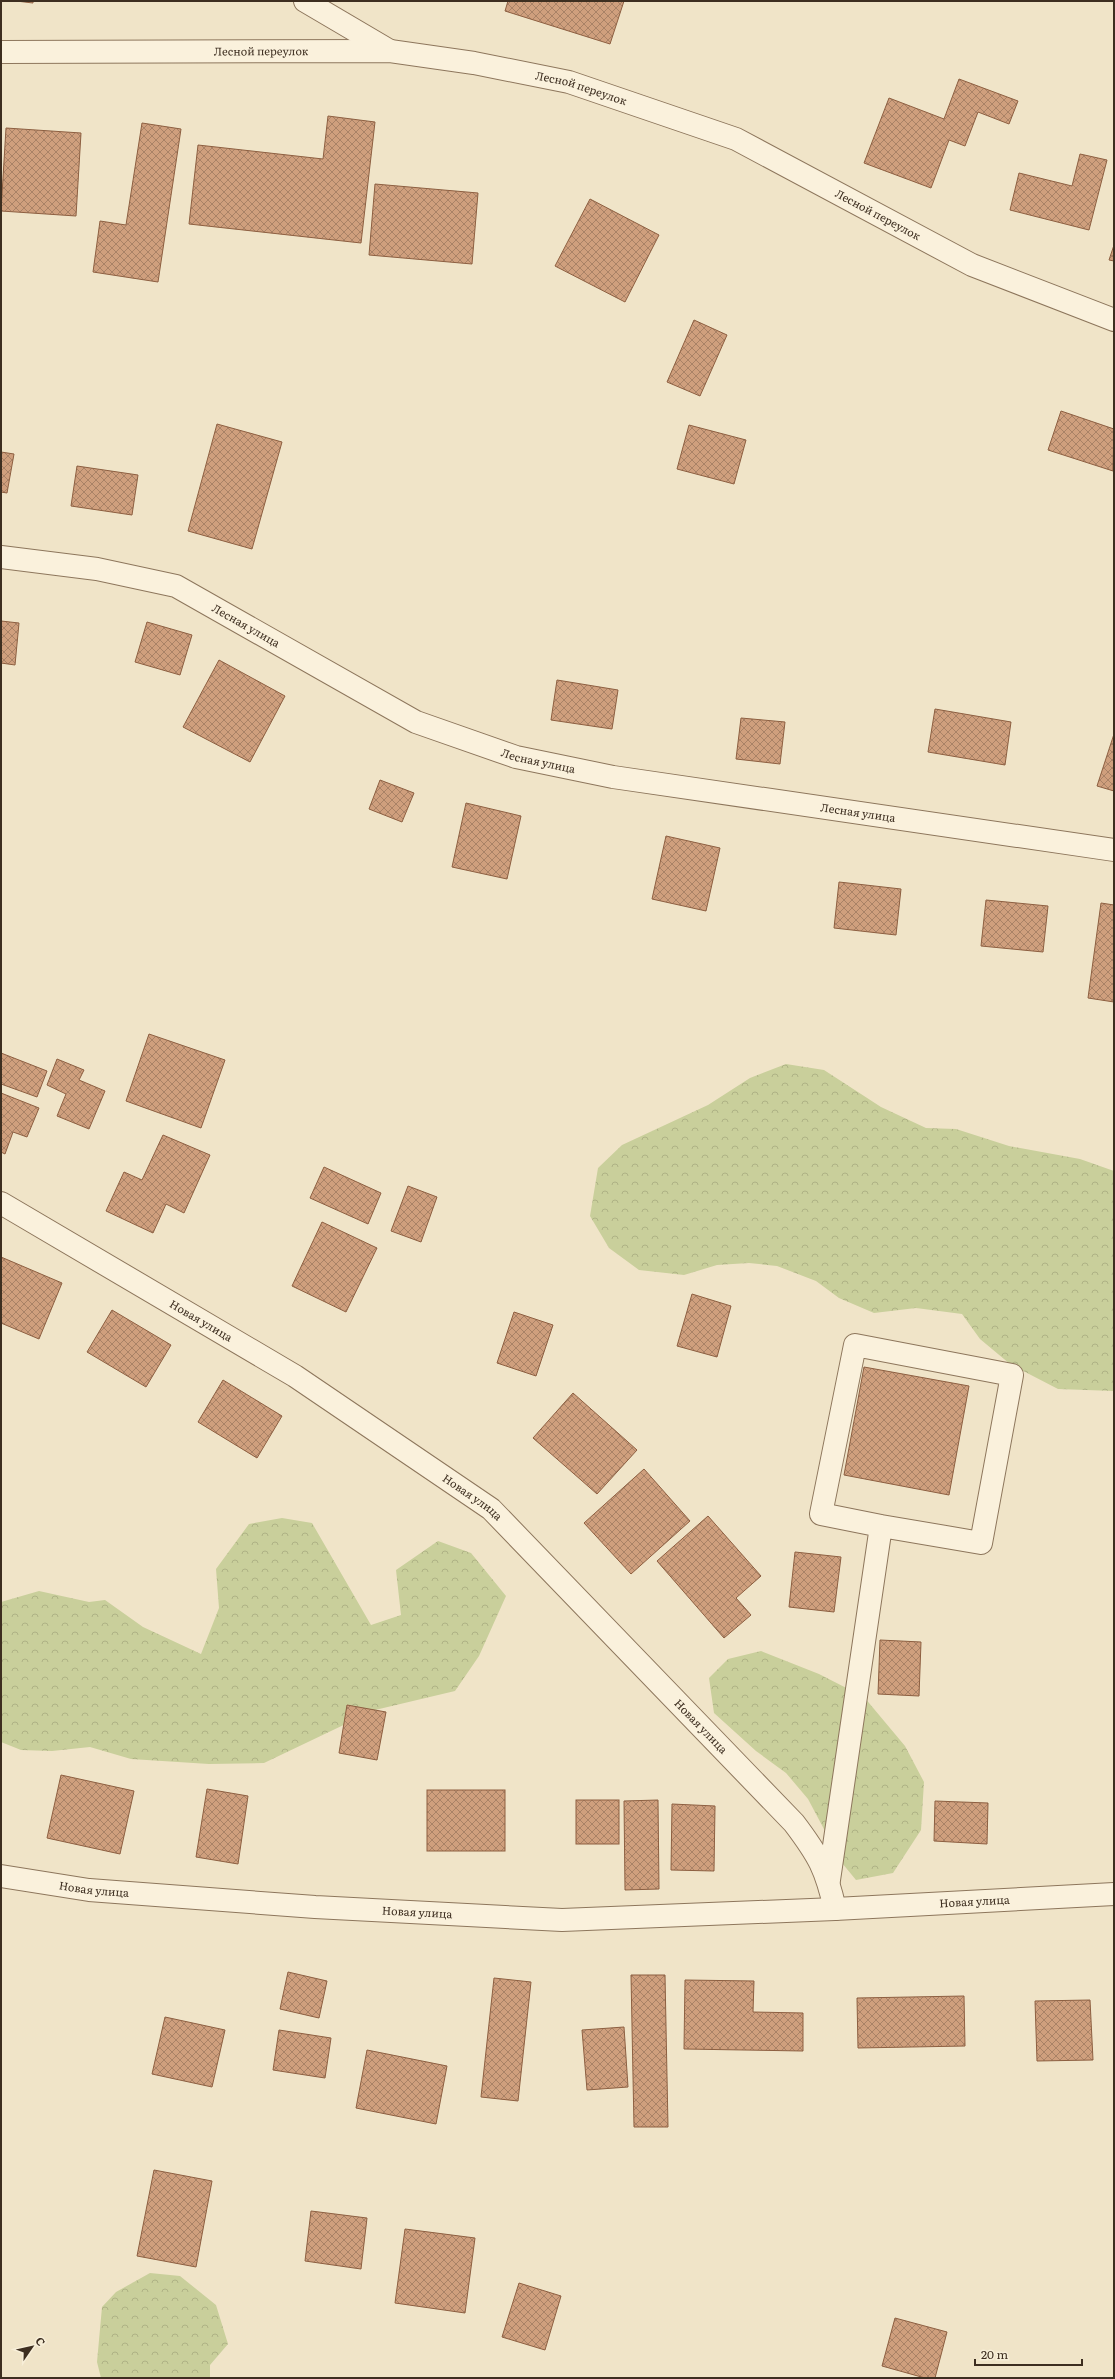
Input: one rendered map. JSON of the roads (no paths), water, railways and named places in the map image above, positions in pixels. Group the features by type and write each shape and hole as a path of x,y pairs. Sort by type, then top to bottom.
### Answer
{"street":[{"path":"305,1 390,51"},
{"name":"Лесной переулок","path":"1,52 390,51 474,63 569,82 736,139 972,266 1114,320"},
{"name":"Лесная улица","path":"1,557 98,569 176,586 416,722 516,757 613,777 1114,850"},
{"name":"Новая улица","path":"1,1203 295,1376 491,1509 794,1823 816,1852 829,1880 835,1910"},
{"path":"855,1345 1012,1375 981,1543 881,1526 821,1514 855,1345"},
{"path":"829,1880 881,1526"},
{"name":"Новая улица","path":"1,1876 89,1890 291,1906 562,1920 835,1910 1114,1894"}]}
